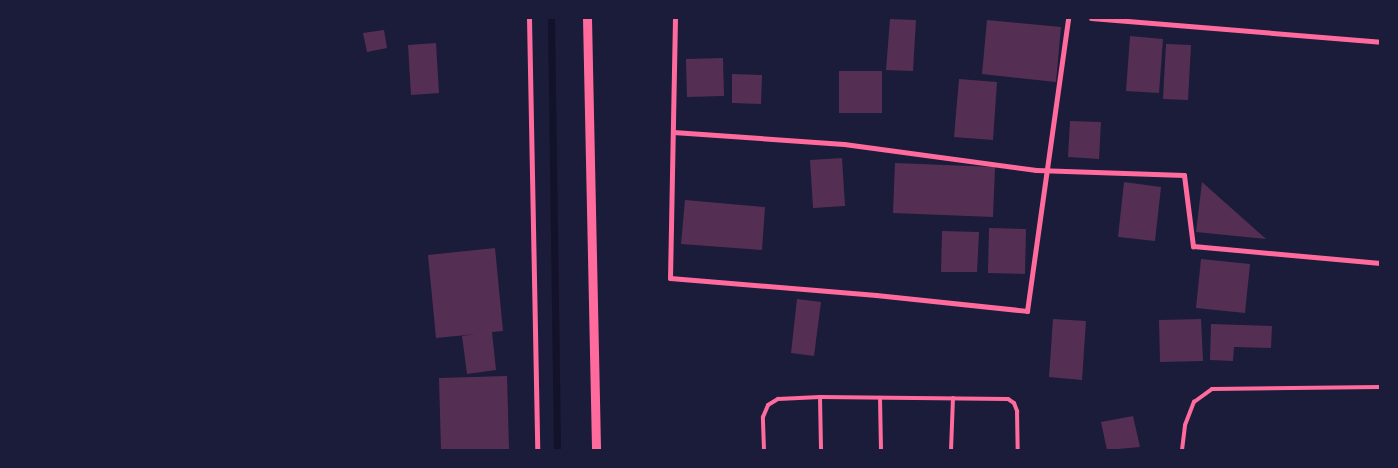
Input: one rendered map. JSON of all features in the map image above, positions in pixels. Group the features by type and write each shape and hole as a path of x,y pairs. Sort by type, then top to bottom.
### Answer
{"street":[{"path":"529,18 537,450"},
{"path":"587,18 596,450"},
{"path":"675,18 670,278 876,295 1027,311 1045,171 1068,18"},
{"path":"1091,18 1380,42"},
{"path":"673,132 844,144 1045,171 1184,176 1193,246 1380,263"}],"lane":[{"path":"1182,450 1185,425 1194,402 1212,389 1380,387"},
{"path":"820,397 820,450"},
{"path":"764,450 763,417 768,405 778,399 820,397 1008,398 1014,403 1018,411 1018,450"},
{"path":"880,398 881,450"},
{"path":"951,450 953,398"}],"building":[{"path":"890,19 916,20 913,71 886,70"},
{"path":"987,20 1061,27 1056,82 982,74"},
{"path":"384,30 387,48 367,52 363,33"},
{"path":"1130,36 1163,39 1159,93 1126,91"},
{"path":"436,43 439,93 411,95 408,45"},
{"path":"1166,44 1191,45 1188,100 1163,99"},
{"path":"723,58 724,96 687,97 686,59"},
{"path":"839,71 882,71 882,113 839,113"},
{"path":"732,74 762,75 761,104 732,103"},
{"path":"959,79 997,82 993,140 954,137"},
{"path":"1070,121 1101,122 1099,159 1068,157"},
{"path":"842,158 845,206 813,208 810,160"},
{"path":"895,163 995,167 993,217 893,213"},
{"path":"1124,182 1161,187 1155,241 1118,237"},
{"path":"1202,182 1266,239 1196,232"},
{"path":"685,200 765,207 762,250 681,244"},
{"path":"989,228 1026,229 1025,274 988,273"},
{"path":"942,231 979,232 977,272 941,272"},
{"path":"495,248 503,331 492,332 496,370 467,374 462,336 476,334 436,338 428,255"},
{"path":"1201,259 1250,264 1245,313 1196,308"},
{"path":"797,299 821,302 814,356 791,353"},
{"path":"1053,319 1086,321 1082,380 1049,377"},
{"path":"1201,319 1203,361 1160,362 1159,320"},
{"path":"1211,324 1272,326 1271,348 1234,347 1233,361 1210,360"},
{"path":"507,376 509,450 441,450 439,378"},
{"path":"1133,416 1140,447 1107,450 1101,422"}],"waterway":[{"path":"551,18 557,450"}]}
